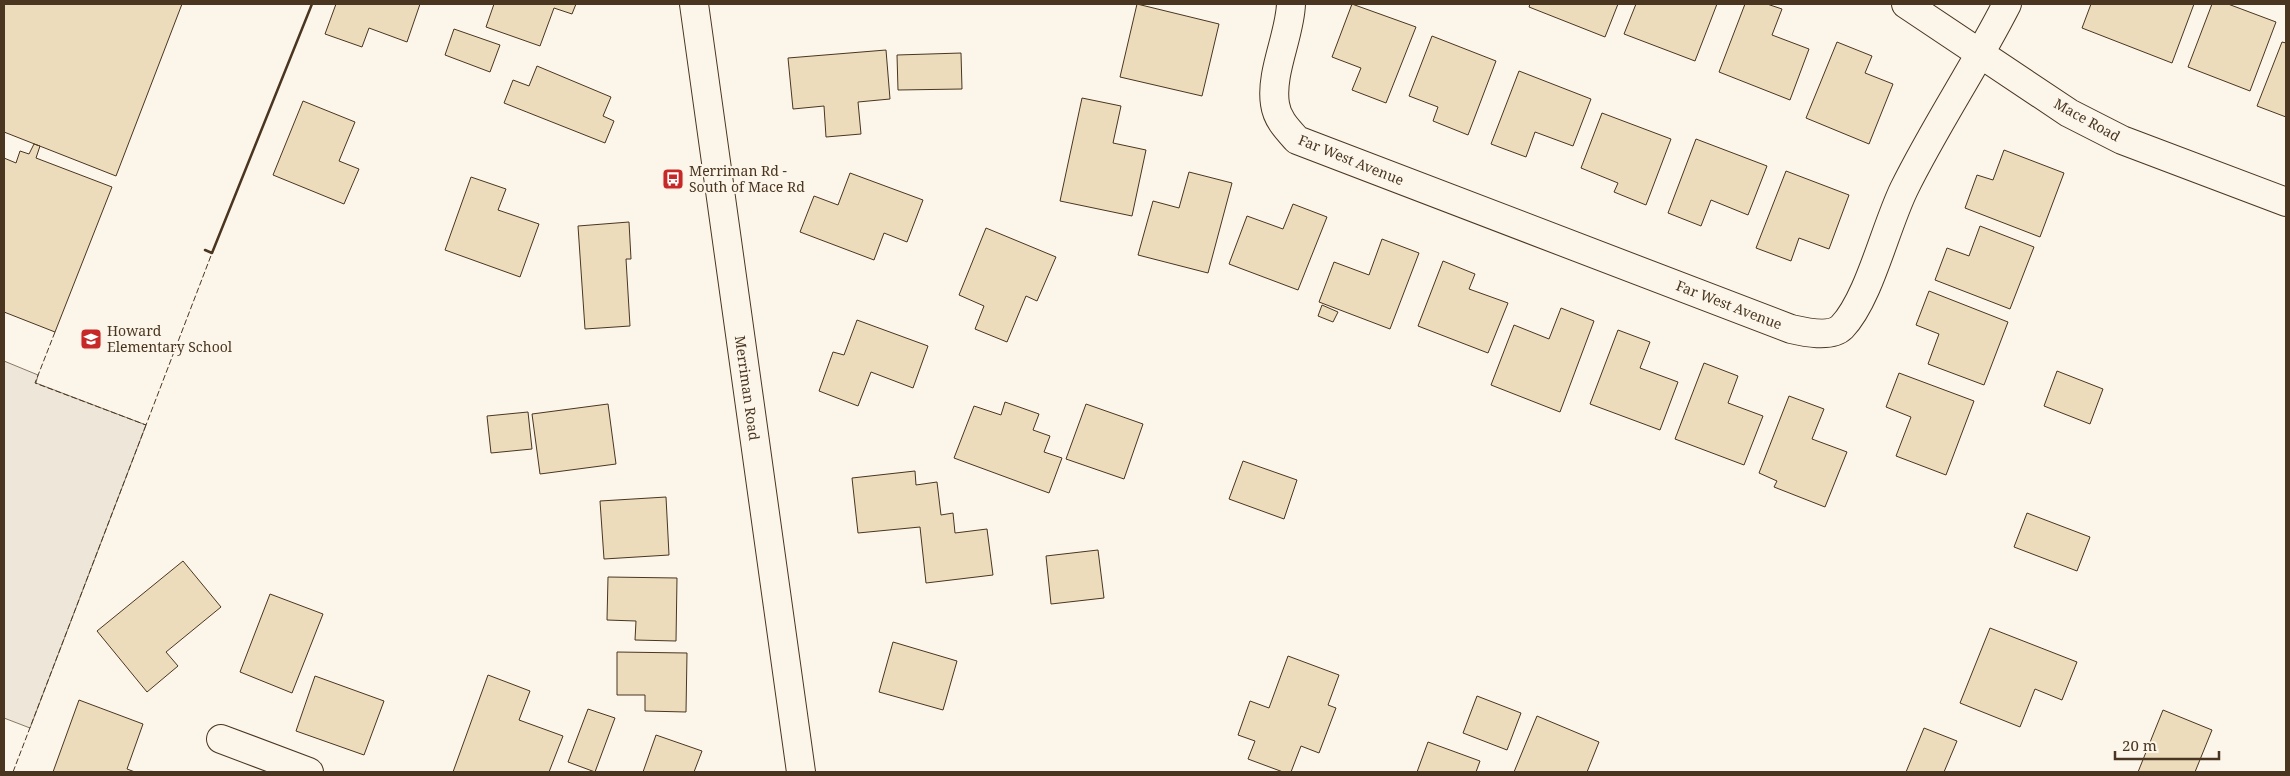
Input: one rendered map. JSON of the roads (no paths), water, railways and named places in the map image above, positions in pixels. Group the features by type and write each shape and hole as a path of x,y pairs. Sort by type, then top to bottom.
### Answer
{"street":[{"name":"Merriman Road","path":"694,4 801,772"},
{"name":"Far West Avenue","path":"1292,4 1275,88 1275,105 1282,124 1296,140 1791,329 1817,334 1840,329 1854,312 1890,218 1905,188 1982,53 2007,4"},
{"name":"Mace Road","path":"1906,4 1982,53 2069,113 2122,140 2286,202"},
{"path":"221,738 309,772"}],"place":[{"name":"Merriman Rd - South of Mace Rd","path":"673,179"},
{"name":"Howard Elementary School","path":"91,339"}]}
